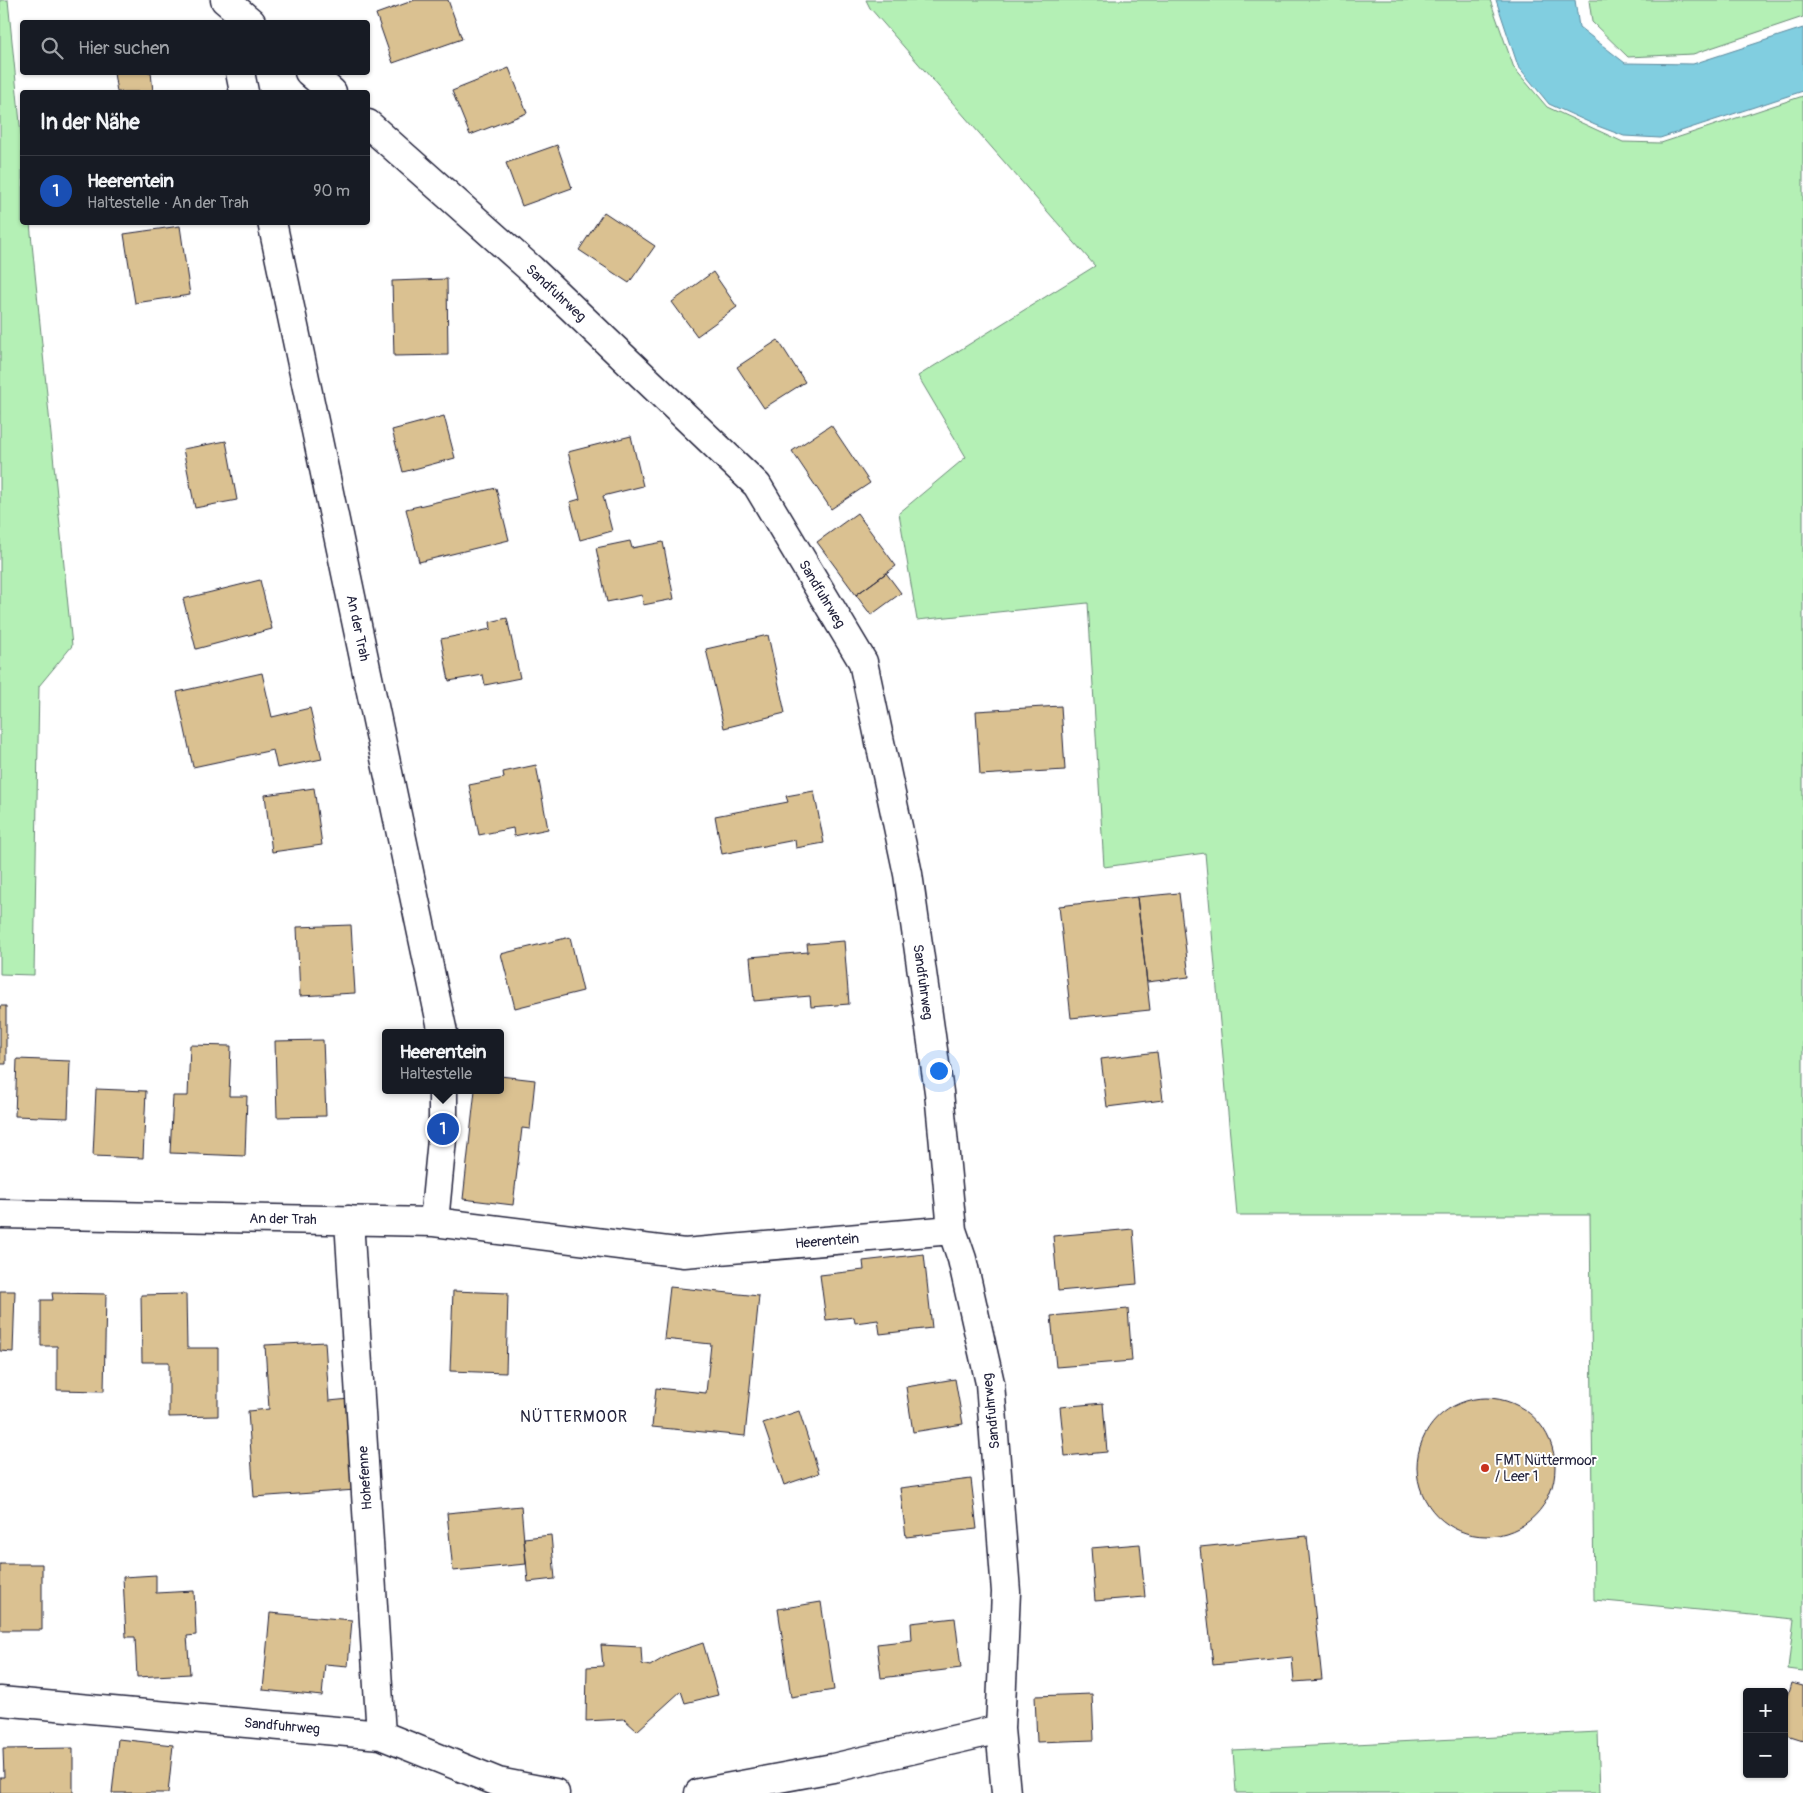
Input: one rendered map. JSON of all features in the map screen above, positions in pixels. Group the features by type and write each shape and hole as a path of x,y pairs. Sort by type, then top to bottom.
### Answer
{"street":[{"path":"225,0 229,20"},
{"path":"225,0 249,20"},
{"path":"241,75 244,90"},
{"path":"312,75 330,90"},
{"name":"Sandfuhrweg","path":"370,126 531,269 757,485 863,662 908,874 939,1092 952,1230 962,1259 990,1384 1006,1592 1000,1730 1006,1793"},
{"name":"An der Trah","path":"273,225 442,1029"},
{"path":"434,1222 443,1129 443,1094"},
{"name":"An der Trah","path":"0,1214 434,1222"},
{"name":"Hohefenne","path":"349,1220 381,1735"},
{"name":"Heerentein","path":"434,1222 684,1253 952,1230"},
{"name":"Sandfuhrweg","path":"0,1701 381,1735 498,1782 555,1793"},
{"path":"699,1793 833,1768 1000,1730"}],"green space":[{"path":"0,0 8,0 20,123 20,225 30,225 72,646 39,686 34,975 0,974"},
{"path":"866,0 1490,0 1514,68 1547,107 1623,142 1661,143 1803,96 1803,1671 1788,1669 1794,1619 1594,1600 1590,1215 1237,1215 1205,853 1104,867 1088,603 917,620 899,513 966,457 918,376 1095,266 870,8"},
{"path":"1589,0 1803,0 1803,17 1693,54 1628,57 1592,22"},
{"path":"1598,1732 1600,1793 1236,1793 1233,1750"}],"water":[{"path":"1496,0 1575,0 1579,27 1625,63 1693,64 1803,28 1803,91 1660,138 1624,136 1549,104 1518,66"}],"building":[{"path":"415,0 448,0 462,39 393,63 376,14"},
{"path":"509,68 527,113 470,135 452,91"},
{"path":"114,75 151,75 153,90 117,90"},
{"path":"557,145 572,188 522,206 506,163"},
{"path":"604,212 655,246 629,283 579,250"},
{"path":"180,226 190,295 135,303 124,234"},
{"path":"713,272 737,307 697,336 672,302"},
{"path":"447,279 448,355 394,356 392,281"},
{"path":"778,340 805,382 764,408 737,367"},
{"path":"444,416 455,458 403,472 392,430"},
{"path":"831,425 870,483 831,509 792,451"},
{"path":"631,436 643,486 603,496 612,531 580,540 570,502 580,499 568,452"},
{"path":"226,441 237,500 195,508 183,449"},
{"path":"496,488 509,540 419,562 406,509"},
{"path":"857,513 896,566 856,595 817,542"},
{"path":"630,541 632,548 663,542 674,599 643,605 642,595 607,602 596,548"},
{"path":"886,573 901,593 871,615 856,595"},
{"path":"260,580 272,629 196,649 183,599"},
{"path":"507,618 520,678 485,685 483,675 449,681 441,639 491,629 490,622"},
{"path":"768,635 785,713 724,728 706,649"},
{"path":"262,673 272,717 310,708 322,759 277,768 273,750 193,767 177,692"},
{"path":"1061,706 1065,770 980,775 976,711"},
{"path":"536,765 548,829 514,836 513,828 479,835 469,785 504,778 503,772"},
{"path":"314,788 322,845 272,852 265,795"},
{"path":"814,791 824,843 796,848 795,840 722,854 715,816 788,802 786,796"},
{"path":"1179,893 1189,977 1147,982 1137,897"},
{"path":"1137,897 1150,1010 1071,1018 1059,906"},
{"path":"351,925 355,993 300,996 297,927"},
{"path":"570,937 583,991 515,1008 501,954"},
{"path":"844,941 849,1004 811,1007 810,996 754,1001 750,957 808,952 807,944"},
{"path":"0,1006 6,1006 6,1064 0,1064"},
{"path":"323,1040 326,1116 277,1117 275,1041"},
{"path":"190,1045 231,1046 229,1096 247,1096 245,1156 170,1153 173,1096 188,1096"},
{"path":"1157,1052 1163,1100 1107,1107 1101,1059"},
{"path":"17,1059 70,1061 68,1118 15,1116"},
{"path":"504,1076 535,1080 530,1129 522,1128 513,1205 463,1199 475,1094 504,1094"},
{"path":"96,1089 146,1091 143,1158 93,1156"},
{"path":"1133,1229 1137,1284 1058,1291 1053,1236"},
{"path":"924,1254 932,1328 880,1334 878,1320 855,1323 854,1317 826,1320 820,1275 864,1270 863,1261"},
{"path":"670,1287 759,1296 745,1436 652,1427 656,1388 706,1393 711,1344 664,1339"},
{"path":"0,1291 15,1291 13,1352 0,1351"},
{"path":"453,1291 508,1293 506,1373 450,1371"},
{"path":"52,1293 106,1294 104,1391 57,1390 57,1346 41,1346 41,1300 53,1300"},
{"path":"186,1294 187,1348 218,1348 218,1416 169,1417 169,1362 142,1362 141,1295"},
{"path":"1128,1309 1132,1361 1056,1367 1051,1316"},
{"path":"325,1342 329,1401 350,1399 356,1490 254,1497 248,1411 269,1409 265,1345"},
{"path":"955,1379 963,1424 913,1432 906,1387"},
{"name":"FMT Nüttermoor / Leer 1","path":"1486,1398 1512,1403 1535,1418 1550,1441 1555,1467 1550,1493 1535,1516 1512,1531 1486,1536 1460,1531 1437,1516 1422,1493 1417,1467 1422,1441 1437,1418 1460,1403"},
{"path":"1103,1403 1107,1452 1065,1456 1060,1407"},
{"path":"799,1411 819,1473 784,1485 763,1423"},
{"path":"971,1479 977,1529 906,1537 900,1488"},
{"path":"521,1506 526,1564 453,1571 447,1513"},
{"path":"551,1535 555,1579 528,1582 524,1538"},
{"path":"1307,1536 1322,1680 1294,1682 1292,1657 1213,1665 1200,1547"},
{"path":"1140,1544 1145,1597 1095,1601 1091,1548"},
{"path":"0,1564 42,1564 42,1630 0,1630"},
{"path":"156,1575 156,1593 194,1591 196,1635 187,1636 190,1674 137,1677 135,1637 126,1637 123,1577"},
{"path":"821,1602 834,1690 791,1697 778,1609"},
{"path":"270,1613 352,1620 348,1666 325,1664 322,1696 263,1690"},
{"path":"955,1618 961,1668 881,1678 877,1644 912,1640 911,1623"},
{"path":"703,1643 718,1695 685,1703 681,1691 637,1731 624,1719 586,1721 587,1667 603,1666 601,1645 641,1647 642,1664 650,1666 670,1654"},
{"path":"1791,1683 1803,1686 1803,1740 1788,1735 1788,1693"},
{"path":"1092,1694 1094,1740 1037,1742 1035,1696"},
{"path":"118,1739 173,1745 168,1793 112,1793"},
{"path":"73,1748 73,1793 0,1793 0,1777 4,1777 3,1749"}],"place":[{"name":"Heerentein","path":"443,1129"},
{"name":"FMT Nüttermoor / Leer 1","path":"1485,1468"}],"district":[{"name":"NÜTTERMOOR","path":"574,1417"}]}
